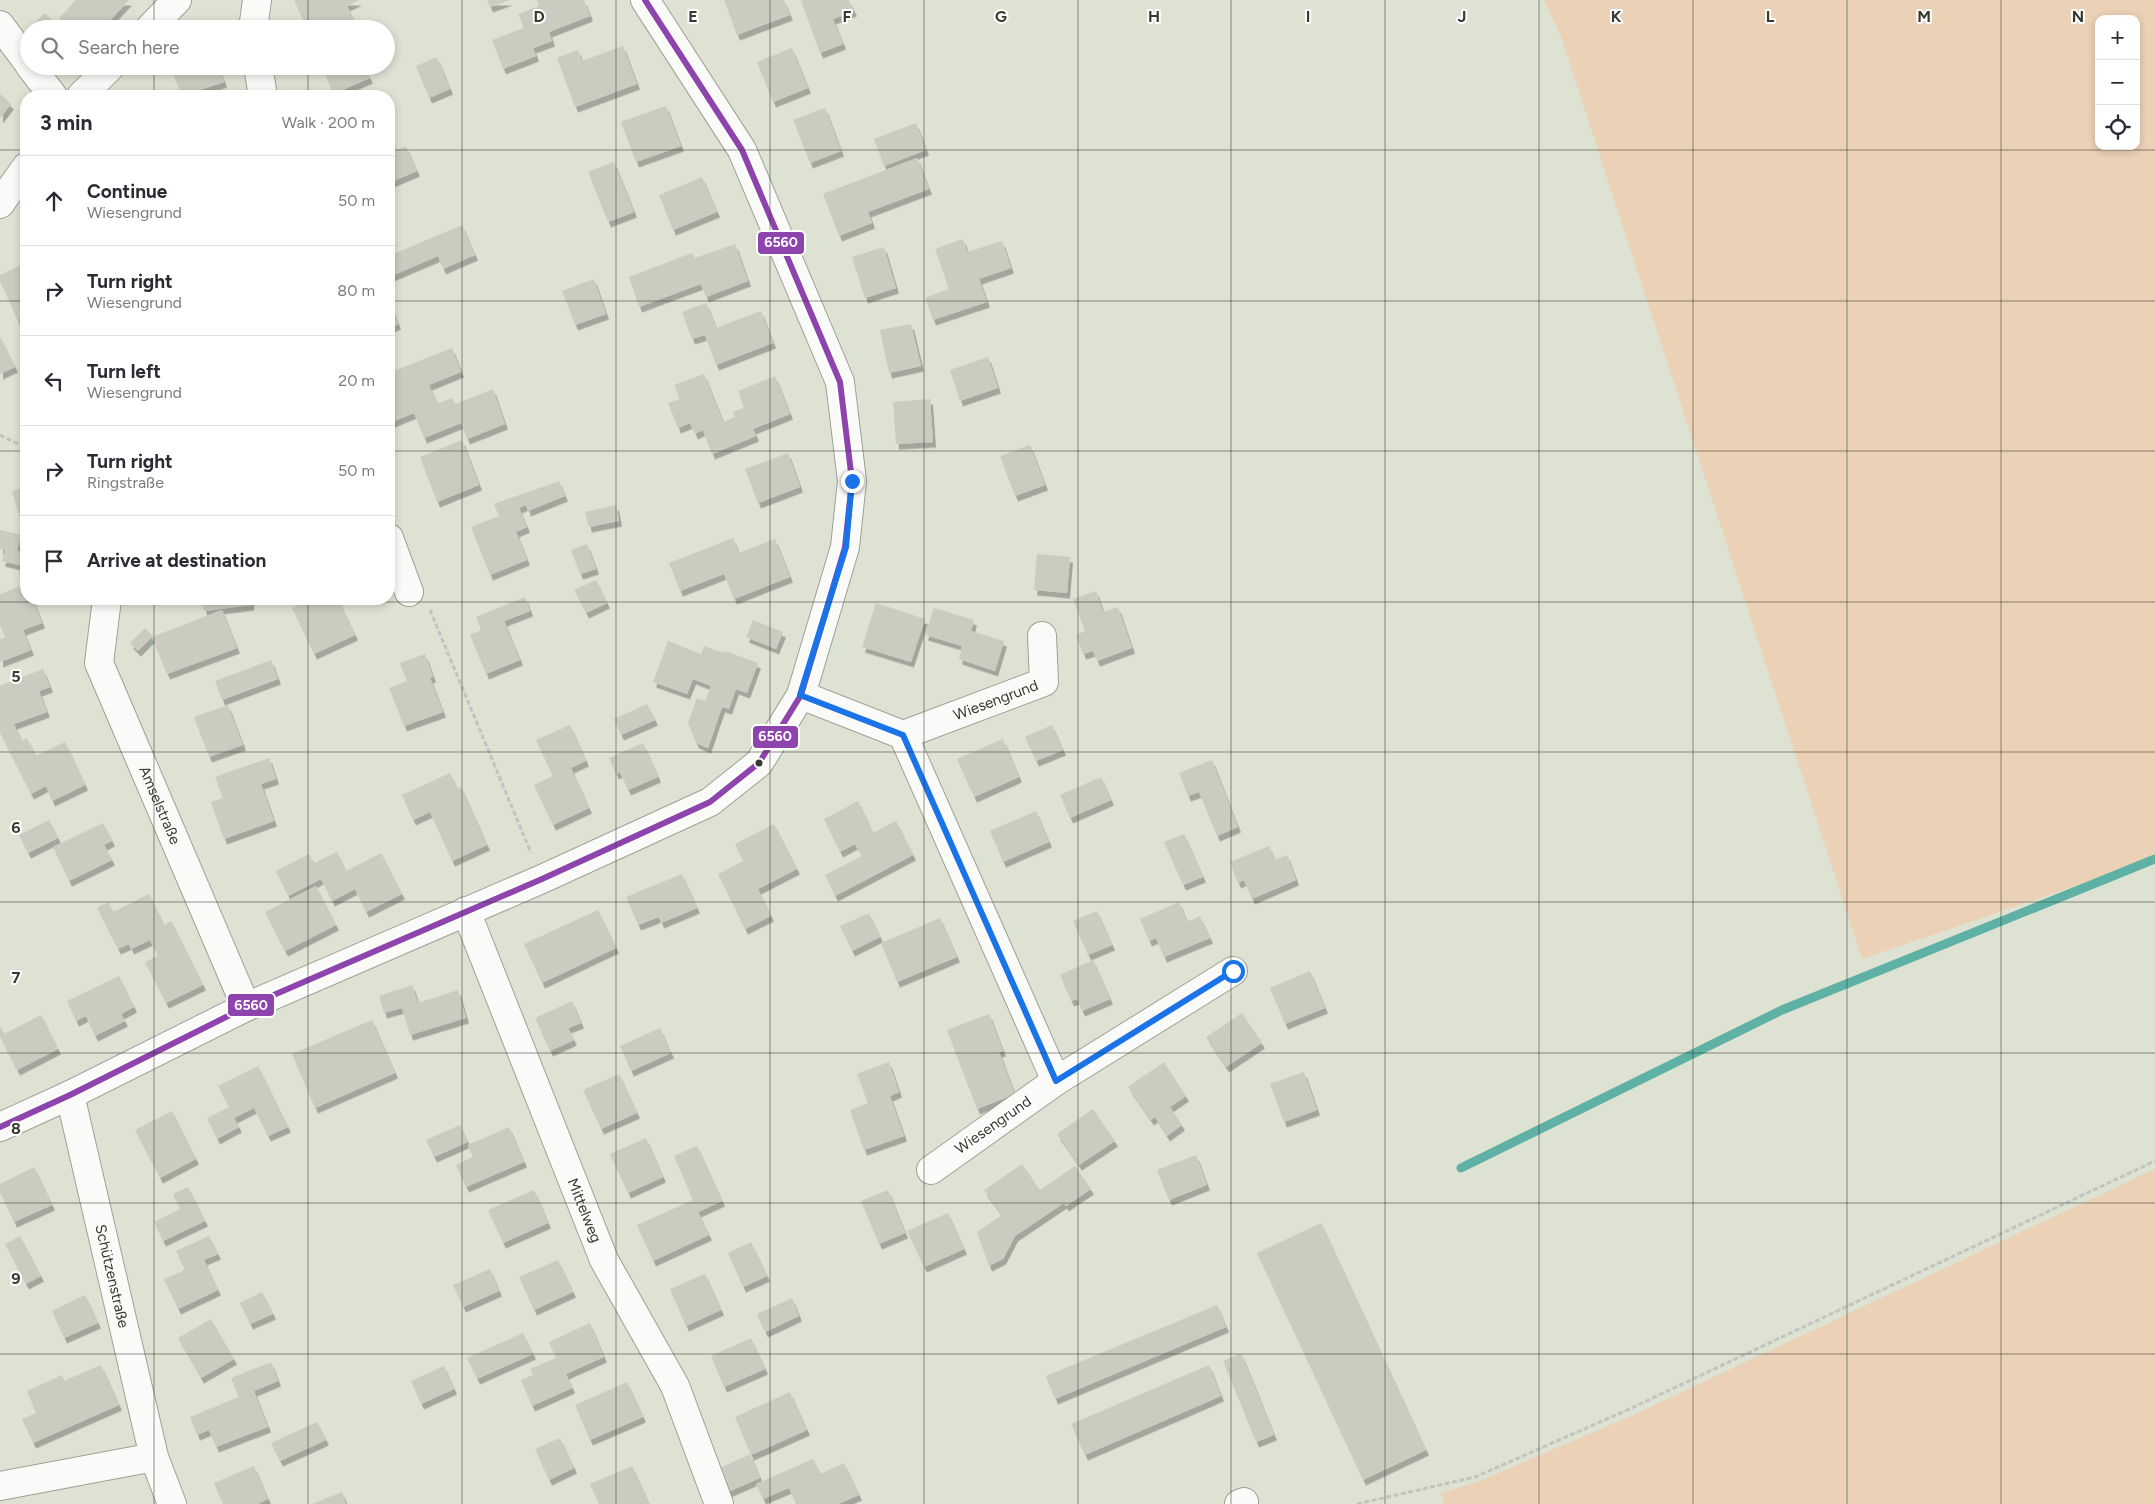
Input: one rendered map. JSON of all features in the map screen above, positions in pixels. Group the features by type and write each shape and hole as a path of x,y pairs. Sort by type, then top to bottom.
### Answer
{"street":[{"path":"158,20 177,0"},
{"path":"254,20 257,0"},
{"path":"0,1127 70,1096 246,1008 542,879 710,802 759,763 800,695 846,547 852,481 840,382 742,150 645,0"},
{"path":"0,25 20,52"},
{"path":"37,75 49,90"},
{"path":"87,90 102,75"},
{"path":"260,75 262,90"},
{"path":"0,204 20,176"},
{"path":"395,554 409,592"},
{"name":"Amselstraße","path":"106,605 99,664 246,1008"},
{"name":"Wiesengrund","path":"903,735 1044,682 1042,636"},
{"path":"800,695 903,735 1056,1081"},
{"name":"Mittelweg","path":"466,911 604,1260 675,1386 719,1504"},
{"name":"Wiesengrund","path":"931,1170 1056,1081 1233,971"},
{"name":"Schützenstraße","path":"70,1096 154,1457 172,1504"},
{"path":"0,1486 154,1457"}],"path":[{"path":"0,435 20,445"},
{"path":"409,592 430,610 542,879"},
{"path":"1357,1504 1475,1477 1623,1412 2155,1161"}],"shaded area":[{"path":"1544,0 2155,0 2155,855 2081,884 1862,959 1561,37"},
{"path":"2155,1169 2155,1504 1444,1504 1441,1493 1480,1481 1629,1417"}],"building":[{"path":"76,0 129,0 110,20 61,20 59,18"},
{"path":"294,0 359,0 347,6 354,20 303,20"},
{"path":"487,0 510,0 490,7"},
{"path":"537,0 584,0 590,16 549,32 552,41 533,48 536,56 503,69 492,40 524,28 518,14 539,6"},
{"path":"724,0 784,0 790,15 737,35"},
{"path":"849,0 854,11 833,19 843,44 820,53 801,1"},
{"path":"45,13 52,20 38,20"},
{"path":"623,46 637,84 575,107 557,58 578,50 582,61"},
{"path":"792,48 808,88 773,102 757,62"},
{"path":"437,57 450,89 429,98 416,66"},
{"path":"174,75 221,75 224,82 200,90 180,90"},
{"path":"326,75 368,75 370,78 342,90 331,90"},
{"path":"0,94 11,104 0,118"},
{"path":"666,106 681,146 636,162 621,122"},
{"path":"825,108 841,151 810,163 793,120"},
{"path":"916,123 926,150 884,166 874,139"},
{"path":"406,146 417,171 395,180 395,151"},
{"path":"917,158 929,189 868,212 872,223 839,236 823,194"},
{"path":"614,162 634,212 608,222 588,172"},
{"path":"702,177 717,212 673,230 659,195"},
{"path":"462,225 475,255 443,269 438,256 395,274 395,253"},
{"path":"963,239 967,252 1002,241 1011,268 979,279 987,302 933,320 925,298 949,289 935,249"},
{"path":"735,244 748,281 706,297 701,284 639,307 629,277 692,253 695,258"},
{"path":"884,247 896,288 865,298 852,257"},
{"path":"20,266 20,320 18,321 0,281 0,275"},
{"path":"594,279 606,314 575,325 562,291"},
{"path":"706,303 716,328 761,311 773,343 716,365 705,335 692,339 682,312"},
{"path":"911,324 921,366 889,373 880,330"},
{"path":"0,337 15,367 0,374"},
{"path":"452,348 461,372 429,385 437,404 452,398 455,404 493,389 505,424 467,439 461,423 424,438 414,413 395,421 395,371"},
{"path":"988,357 998,388 960,401 950,370"},
{"path":"704,374 723,422 735,417 733,412 744,408 738,391 775,376 790,414 753,429 756,436 712,454 703,430 695,434 690,423 678,428 668,403 680,399 674,385"},
{"path":"930,399 933,442 896,444 893,402"},
{"path":"462,440 479,485 437,502 420,457"},
{"path":"1030,445 1045,485 1015,496 1000,456"},
{"path":"788,453 800,487 758,503 745,469"},
{"path":"559,481 565,496 528,511 526,505 519,508 527,527 516,532 527,560 490,575 471,527 499,516 494,504"},
{"path":"20,489 20,518 12,491"},
{"path":"616,505 619,521 589,527 585,512"},
{"path":"0,530 20,535 17,551 20,552 20,566 2,561 5,550 0,549"},
{"path":"733,538 739,553 775,539 790,577 734,599 724,574 680,591 669,563"},
{"path":"587,544 596,569 580,574 571,550"},
{"path":"1037,554 1070,557 1067,593 1034,590"},
{"path":"596,580 607,603 586,613 574,590"},
{"path":"20,586 20,605 35,605 42,623 23,630 31,650 0,662 0,639 5,638 0,625 0,594"},
{"path":"1096,591 1103,612 1118,607 1132,648 1097,661 1093,651 1083,654 1076,635 1085,631 1073,599"},
{"path":"525,597 530,611 504,621 520,660 486,674 470,635 481,630 476,617"},
{"path":"876,603 925,619 911,662 862,647"},
{"path":"203,605 251,605 204,611"},
{"path":"299,605 341,605 355,635 314,654 292,608"},
{"path":"934,608 974,620 971,631 1004,641 995,671 959,659 962,646 925,635"},
{"path":"222,610 237,648 167,674 152,637"},
{"path":"753,620 783,632 776,649 746,637"},
{"path":"145,628 153,636 138,651 130,643"},
{"path":"668,641 701,654 704,646 724,653 725,651 758,663 747,693 736,689 729,709 722,707 708,748 696,743 688,723 697,698 705,701 711,686 693,679 687,694 653,682"},
{"path":"425,654 433,677 430,678 443,712 404,726 389,688 407,681 400,663"},
{"path":"271,660 278,679 222,700 215,681"},
{"path":"43,669 50,687 39,691 47,712 14,724 21,741 27,738 36,756 65,742 85,785 52,801 46,786 31,794 0,733 0,686"},
{"path":"647,704 655,720 621,735 614,719"},
{"path":"228,705 243,745 209,757 194,717"},
{"path":"570,725 586,761 571,768 589,808 553,825 534,785 553,776 536,740"},
{"path":"1052,725 1063,750 1036,761 1025,737"},
{"path":"1003,739 1019,777 974,797 957,759"},
{"path":"643,743 658,777 628,790 620,772 616,774 609,758"},
{"path":"269,758 276,779 261,784 274,821 224,839 211,802 223,798 215,777"},
{"path":"1212,760 1238,827 1217,836 1199,792 1188,796 1179,773"},
{"path":"450,773 457,789 461,787 487,845 452,861 430,812 413,820 402,795"},
{"path":"1101,777 1111,800 1070,818 1060,795"},
{"path":"858,801 873,833 896,821 913,855 835,896 825,875 862,856 855,844 840,852 824,819"},
{"path":"1036,811 1049,842 1003,862 990,831"},
{"path":"49,820 58,838 28,853 19,835"},
{"path":"103,823 112,841 104,845 112,860 69,881 53,847"},
{"path":"774,824 797,869 758,889 771,916 745,929 718,874 743,861 735,844"},
{"path":"1184,834 1203,877 1183,885 1164,842"},
{"path":"1269,846 1275,860 1287,855 1296,880 1252,899 1244,880 1238,883 1230,862"},
{"path":"337,852 346,871 381,853 402,894 366,912 355,889 332,901 321,879 288,896 276,871 309,854 314,863"},
{"path":"682,874 697,908 661,923 659,917 638,925 626,897"},
{"path":"316,886 336,925 285,951 265,912"},
{"path":"149,894 164,925 171,921 203,985 166,1003 145,962 158,956 150,940 131,949 129,944 118,949 97,908 108,902 113,912"},
{"path":"1179,902 1187,922 1200,916 1210,938 1164,957 1156,938 1149,941 1140,919"},
{"path":"598,910 616,948 542,983 524,944"},
{"path":"1097,911 1112,945 1088,955 1073,921"},
{"path":"869,913 880,937 852,951 840,926"},
{"path":"940,918 957,957 897,982 881,943"},
{"path":"1093,960 1110,999 1082,1011 1077,999 1071,1001 1060,975"},
{"path":"1310,971 1325,1008 1285,1024 1270,988"},
{"path":"119,976 134,1007 121,1014 125,1021 95,1036 86,1016 76,1021 67,1001"},
{"path":"412,985 418,1003 458,990 466,1018 410,1035 402,1008 384,1013 379,996"},
{"path":"572,1001 581,1023 568,1028 574,1040 550,1051 535,1018"},
{"path":"1242,1013 1262,1043 1226,1067 1206,1037"},
{"path":"989,1014 1003,1051 999,1052 1015,1094 977,1109 947,1030"},
{"path":"41,1015 58,1049 17,1070 0,1037 0,1026 4,1034"},
{"path":"372,1020 395,1073 315,1108 292,1054"},
{"path":"660,1028 671,1053 631,1071 620,1046"},
{"path":"889,1062 899,1092 890,1096 904,1136 864,1150 850,1110 868,1103 857,1074"},
{"path":"1164,1062 1186,1096 1170,1107 1182,1125 1167,1136 1155,1117 1151,1120 1128,1087"},
{"path":"258,1066 288,1127 268,1136 254,1108 234,1118 239,1127 217,1139 207,1118 229,1107 218,1086"},
{"path":"1304,1072 1317,1110 1284,1122 1270,1084"},
{"path":"619,1074 637,1113 601,1129 583,1090"},
{"path":"1093,1109 1115,1141 1079,1165 1057,1134"},
{"path":"172,1111 196,1159 160,1178 135,1130"},
{"path":"460,1125 468,1142 434,1157 426,1140"},
{"path":"509,1127 524,1162 466,1187 456,1165 473,1157 468,1145"},
{"path":"646,1138 663,1177 628,1193 610,1154"},
{"path":"697,1146 722,1201 698,1212 709,1235 653,1261 637,1225 693,1200 674,1156"},
{"path":"1196,1155 1207,1185 1169,1200 1157,1170"},
{"path":"1022,1164 1040,1190 1075,1166 1091,1189 1066,1206 1064,1203 1015,1236 1003,1259 989,1266 977,1232 1002,1215 984,1190"},
{"path":"34,1167 52,1205 14,1222 0,1192 0,1184"},
{"path":"188,1187 205,1221 163,1241 154,1222 180,1209 173,1194"},
{"path":"534,1190 548,1223 503,1243 488,1210"},
{"path":"888,1190 905,1233 879,1244 861,1201"},
{"path":"948,1213 964,1249 924,1267 907,1231"},
{"path":"1321,1223 1426,1450 1363,1480 1257,1253"},
{"path":"20,1236 41,1276 26,1284 5,1244"},
{"path":"209,1236 218,1254 204,1260 218,1290 178,1309 164,1279 185,1270 176,1251"},
{"path":"751,1242 767,1276 743,1287 728,1253"},
{"path":"558,1260 573,1292 534,1310 519,1277"},
{"path":"490,1269 499,1291 463,1307 453,1285"},
{"path":"705,1274 721,1310 686,1326 670,1289"},
{"path":"262,1292 273,1314 250,1324 240,1303"},
{"path":"85,1295 98,1323 64,1338 52,1311"},
{"path":"792,1298 799,1316 765,1332 757,1314"},
{"path":"1217,1305 1226,1327 1055,1399 1046,1376"},
{"path":"211,1319 234,1359 201,1378 178,1338"},
{"path":"590,1323 604,1357 566,1374 572,1388 532,1406 521,1380 533,1375 530,1369 556,1358 549,1342"},
{"path":"523,1333 533,1354 477,1379 467,1358"},
{"path":"751,1338 765,1369 724,1387 711,1356"},
{"path":"1241,1353 1274,1435 1256,1442 1223,1361"},
{"path":"271,1362 278,1381 254,1391 268,1427 216,1447 209,1430 197,1435 190,1417 239,1397 231,1378"},
{"path":"101,1365 119,1405 33,1443 22,1419 36,1413 27,1391 62,1375 64,1381"},
{"path":"1209,1365 1221,1396 1085,1455 1071,1424"},
{"path":"444,1366 454,1389 421,1404 411,1381"},
{"path":"627,1382 643,1417 590,1440 575,1405"},
{"path":"790,1392 807,1430 751,1455 735,1417"},
{"path":"317,1422 326,1440 280,1461 271,1443"},
{"path":"560,1438 574,1468 549,1480 535,1449"},
{"path":"750,1454 760,1478 728,1492 718,1469"},
{"path":"813,1459 820,1474 844,1463 859,1495 838,1504 796,1504 789,1488 763,1499 756,1484"},
{"path":"254,1466 268,1499 258,1504 223,1504 214,1483"},
{"path":"632,1466 649,1504 599,1504 590,1484"},
{"path":"342,1492 346,1504 312,1504"}],"waterway":[{"path":"1461,1168 1782,1010 2155,859"}],"transit line":[{"name":"6560","path":"0,1127 70,1095 246,1007 542,879 710,802 759,763 801,695 845,547 852,481 840,382 742,150 645,0"}],"route":[{"path":"852,481 846,547 800,695 903,735 1056,1081 1233,971"}]}
